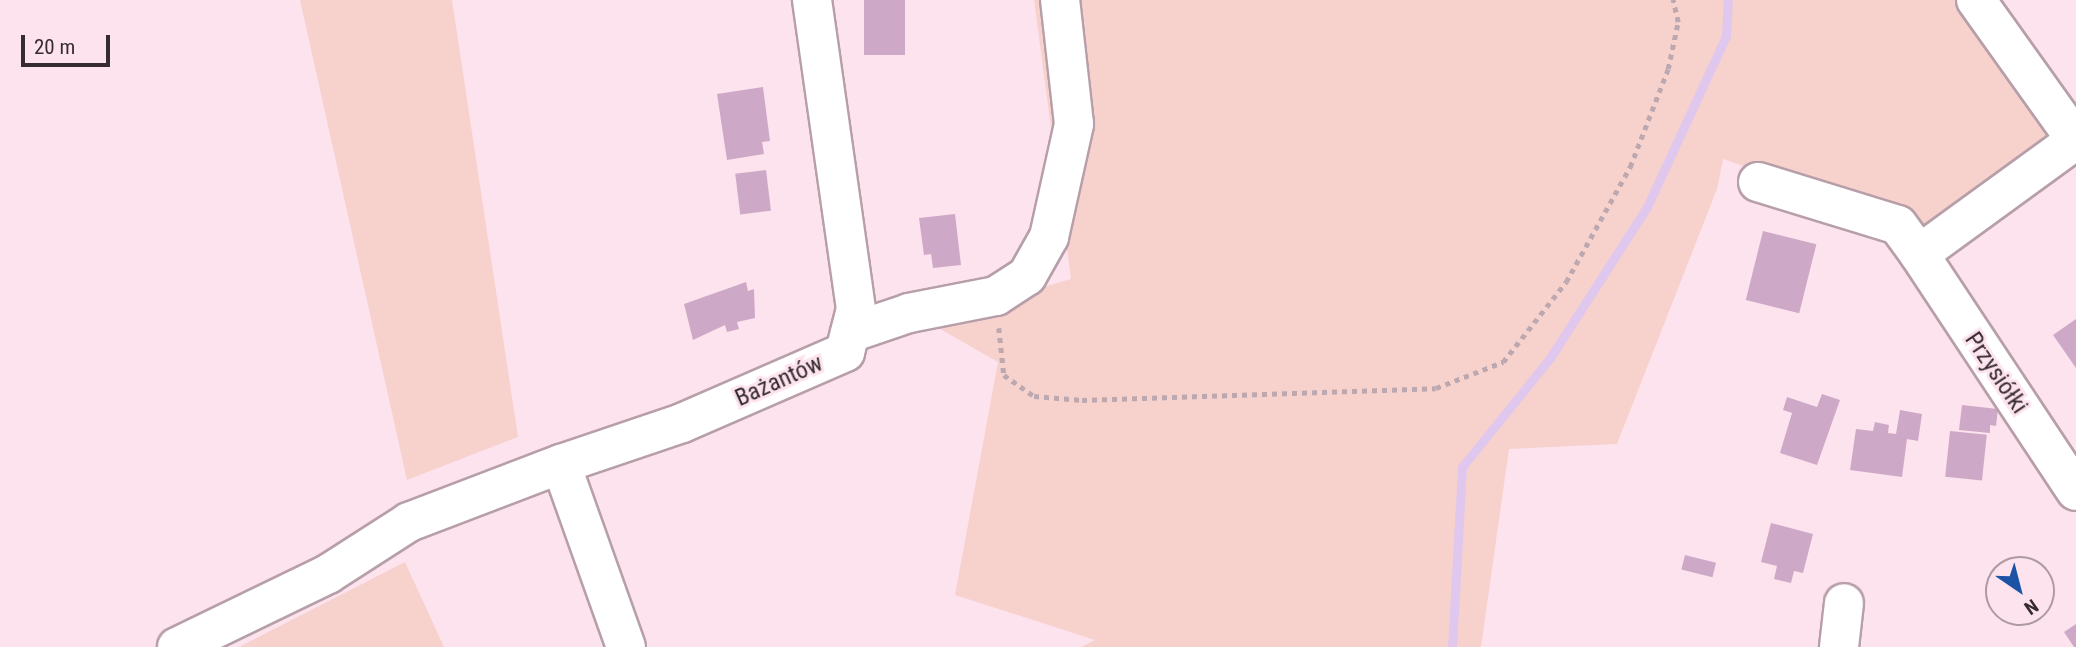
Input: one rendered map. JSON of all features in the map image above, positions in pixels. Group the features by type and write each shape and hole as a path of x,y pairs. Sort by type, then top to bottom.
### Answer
{"street":[{"name":"Bażantów","path":"561,464 682,423 845,352 856,309 812,0"},
{"path":"850,333 909,313 996,296 1027,276 1049,237 1074,124 1060,0"},
{"path":"1919,254 2076,140 1976,0"},
{"name":"Przysiółki","path":"1758,182 1898,225 2076,491"},
{"path":"177,647 328,574 409,523 561,464 626,647"},
{"path":"1839,647 1844,603"}],"path":[{"path":"996,296 1004,375 1034,396 1082,400 1436,388 1503,362 1566,282 1630,167 1668,69 1678,22 1673,0"}],"shaded area":[{"path":"300,0 452,0 518,437 407,480"},
{"path":"1034,0 1997,0 2076,103 2076,115 1922,229 1723,159 1717,189 1617,444 1509,449 1481,647 1081,647 1095,640 955,595 998,362 926,321 1071,279"},
{"path":"405,562 444,647 239,647"}],"building":[{"path":"864,0 905,0 905,55 864,55"},
{"path":"763,87 770,141 762,142 764,154 727,160 717,94"},
{"path":"766,170 771,211 740,214 735,174"},
{"path":"955,214 961,265 933,268 931,254 924,255 919,218"},
{"path":"1763,231 1816,244 1799,313 1746,300"},
{"path":"746,282 748,291 754,289 755,318 737,322 739,329 727,332 725,325 693,340 684,304"},
{"path":"2076,319 2076,368 2053,335"},
{"path":"1822,394 1840,400 1817,465 1780,453 1792,413 1783,410 1787,397 1817,407"},
{"path":"1962,405 1998,409 1996,426 1990,425 1990,433 1959,430"},
{"path":"1900,410 1922,414 1918,441 1907,439 1902,477 1850,470 1856,429 1873,431 1875,422 1889,425 1888,433 1896,434"},
{"path":"1950,431 1987,435 1982,481 1945,477"},
{"path":"1771,523 1813,534 1803,573 1794,571 1791,583 1774,579 1777,566 1761,562"},
{"path":"1685,555 1716,563 1712,577 1681,570"},
{"path":"2076,624 2076,647 2074,647 2064,632"}],"waterway":[{"path":"1452,647 1462,467 1550,358 1647,207 1726,36 1728,0"}]}
